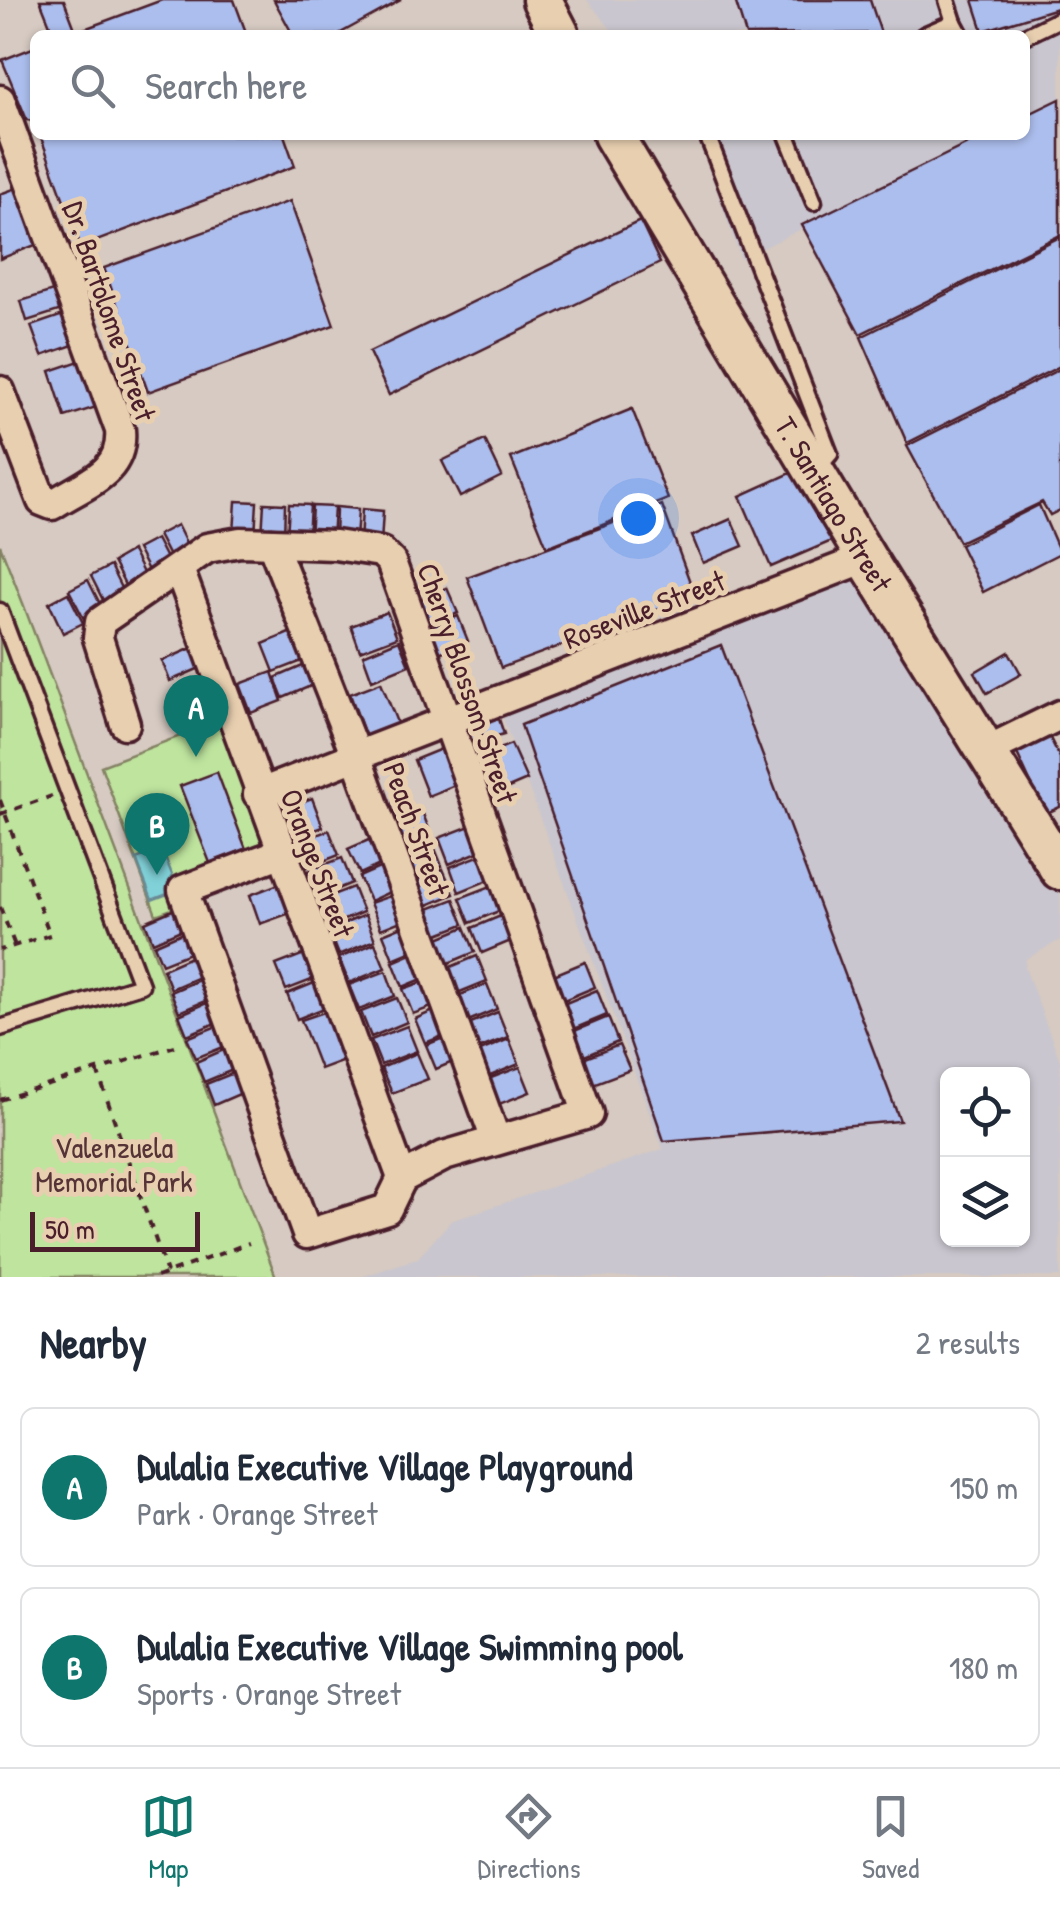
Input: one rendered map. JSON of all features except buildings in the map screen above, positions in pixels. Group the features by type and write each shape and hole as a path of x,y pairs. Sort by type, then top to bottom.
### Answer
{"main road":[{"path":"542,0 557,30"},
{"name":"T. Santiago Street","path":"617,140 866,558 1060,870"}],"street":[{"name":"Dr. Bartolome Street","path":"0,100 120,430 122,449 116,464 52,505 42,501 0,391"},
{"name":"Cherry Blossom Street","path":"125,724 97,630 100,622 206,548 240,542 272,543 382,552 391,562 588,1114 496,1140"},
{"name":"Peach Street","path":"272,543 356,756 496,1140"},
{"name":"Roseville Street","path":"258,794 866,558"},
{"name":"Orange Street","path":"179,569 258,794 402,1178"},
{"path":"986,751 1060,715"},
{"path":"280,854 183,890 307,1234 388,1209 402,1178 444,1156 496,1140"}],"lane":[{"path":"946,0 957,28"},
{"path":"1030,34 1060,20"},
{"path":"708,140 830,454 816,471"},
{"path":"789,140 814,202"},
{"path":"0,611 141,985 0,1028"}],"path":[{"path":"2,813 66,791"},
{"path":"0,800 50,935 0,950"},
{"path":"0,907 15,946"},
{"path":"0,1100 175,1046"},
{"path":"97,1070 167,1273"},
{"path":"156,1277 248,1243"}],"shaded area":[{"path":"587,0 1060,0 1060,101 1030,116 1030,30 612,30"},
{"path":"699,140 981,140 741,259"},
{"path":"862,571 1060,889 1060,940 1026,959 1025,968 1060,1061 1060,1277 362,1277 418,1258 451,1221 663,1149 500,710"}],"green space":[{"name":"Valenzuela Memorial Park","path":"0,545 24,606 276,1277 0,1277"},
{"path":"225,719 280,868 156,915 101,766"}],"water":[{"path":"162,849 178,890 152,900 136,859"}],"place":[{"name":"Dulalia Executive Village Playground","path":"196,757"},
{"name":"Dulalia Executive Village Swimming pool","path":"157,875"}]}
